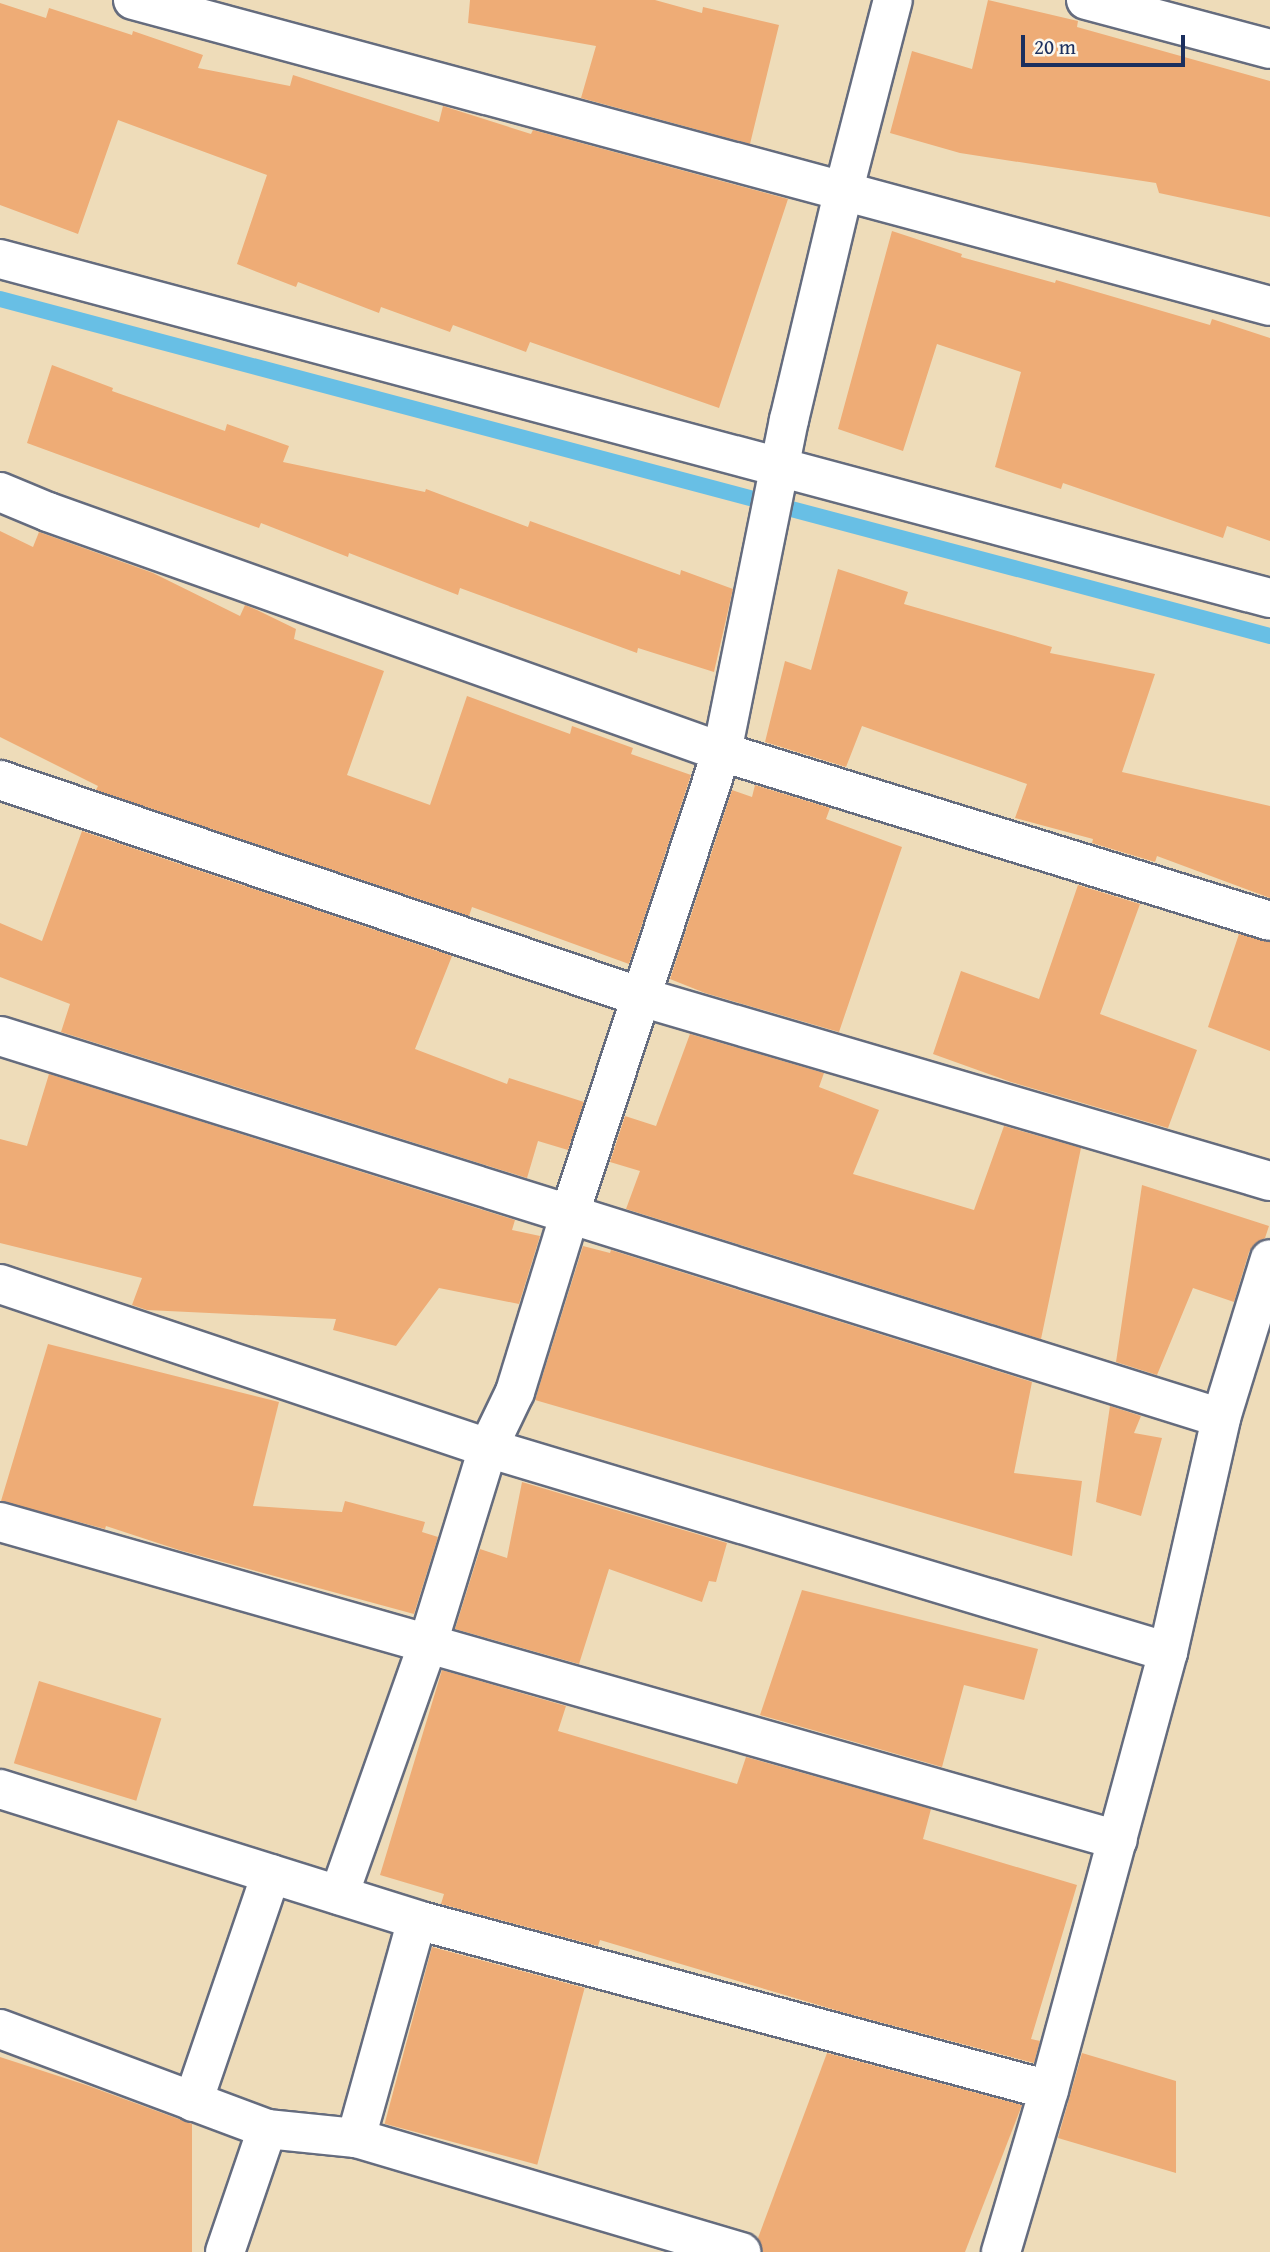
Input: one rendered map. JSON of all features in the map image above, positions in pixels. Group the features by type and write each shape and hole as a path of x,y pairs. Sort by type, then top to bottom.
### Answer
{"street":[{"path":"133,0 844,189 1270,306"},
{"path":"340,1895 428,1643 488,1448 515,1392 570,1213 722,752 778,476 844,189 893,0"},
{"path":"1086,0 1270,50"},
{"path":"0,259 778,476 1270,598"},
{"path":"0,492 722,752 1270,921"},
{"path":"0,780 641,997 1270,1181"},
{"path":"0,1036 1221,1418"},
{"path":"1000,2252 1049,2090 1118,1840 1168,1651 1221,1418 1270,1259"},
{"path":"0,1284 488,1448 1168,1651"},
{"path":"0,1522 1118,1840"},
{"path":"0,1789 417,1920 1049,2090"},
{"path":"194,2102 271,1874"},
{"path":"356,2138 417,1920"},
{"path":"0,2029 267,2129 356,2138 743,2252"},
{"path":"225,2252 267,2129"}],"building":[{"path":"470,0 655,0 702,13 703,7 779,25 750,144 581,98 596,46 468,23"},
{"path":"988,0 1078,21 1077,27 1270,81 1270,217 1159,193 1156,183 960,153 890,133 912,51 972,69"},
{"path":"0,3 46,18 49,8 132,35 133,31 203,55 198,68 290,86 293,75 439,122 443,106 531,134 533,130 788,199 719,408 530,342 526,352 453,325 450,332 381,307 379,313 298,282 296,287 237,264 267,175 118,120 78,234 0,205"},
{"path":"892,231 962,254 961,257 1055,283 1056,280 1210,325 1212,319 1270,338 1270,541 1227,526 1223,538 1063,483 1061,489 995,467 1021,372 937,344 903,451 838,429"},
{"path":"52,365 113,388 112,391 225,431 227,424 289,446 283,462 425,492 426,489 528,527 530,521 680,575 681,570 733,589 714,672 638,648 637,653 460,588 458,595 349,553 348,557 261,523 259,528 27,443"},
{"path":"0,531 33,547 39,532 153,573 240,616 245,605 296,629 294,639 384,671 347,775 430,805 467,696 570,734 572,726 633,748 631,754 691,775 629,964 472,907 469,916 96,790 98,786 0,737"},
{"path":"838,569 908,592 904,604 1052,647 1050,653 1155,674 1122,772 1270,806 1270,898 1157,856 1155,862 1092,843 1093,839 1015,818 1027,784 862,726 846,767 765,742 785,661 811,670"},
{"path":"755,785 830,808 826,819 902,847 839,1032 705,993 670,979 732,790 752,797"},
{"path":"82,831 452,956 415,1049 507,1084 509,1078 584,1102 568,1150 538,1141 527,1178 61,1032 70,1004 0,977 0,923 42,941"},
{"path":"1078,885 1140,904 1100,1014 1197,1050 1168,1128 1011,1082 933,1054 961,971 1039,999"},
{"path":"1239,934 1270,942 1270,1051 1208,1027"},
{"path":"690,1034 824,1073 819,1087 879,1110 853,1174 974,1210 1004,1126 1081,1148 1041,1339 626,1209 640,1171 610,1162 625,1116 656,1126"},
{"path":"49,1074 515,1220 512,1230 540,1236 519,1304 439,1288 396,1346 333,1330 336,1319 147,1310 132,1305 142,1278 0,1243 0,1139 27,1146"},
{"path":"1142,1185 1269,1226 1265,1238 1256,1243 1249,1252 1234,1302 1193,1288 1157,1375 1116,1362"},
{"path":"583,1246 610,1253 611,1250 1032,1382 1014,1473 1082,1481 1072,1556 535,1400"},
{"path":"48,1344 279,1402 253,1506 342,1512 345,1501 425,1522 422,1532 438,1537 414,1614 179,1550 106,1526 105,1529 1,1501"},
{"path":"1110,1406 1141,1416 1134,1433 1162,1438 1141,1516 1096,1502"},
{"path":"522,1482 727,1543 716,1582 709,1581 702,1602 609,1569 579,1664 455,1629 480,1549 507,1558"},
{"path":"802,1590 1038,1649 1024,1700 964,1685 942,1767 760,1715"},
{"path":"442,1670 566,1706 558,1731 737,1784 746,1757 931,1809 923,1839 1077,1885 1031,2039 1040,2041 1034,2063 842,2012 600,1940 598,1946 441,1904 444,1894 380,1875"},
{"path":"39,1681 161,1718 136,1801 14,1763"},
{"path":"432,1947 585,1988 537,2165 385,2124"},
{"path":"827,2053 1022,2105 965,2252 763,2252 758,2238"},
{"path":"1082,2053 1176,2081 1176,2173 1058,2138"},
{"path":"0,2057 192,2124 192,2252 0,2252"}],"waterway":[{"path":"0,299 1270,636"}]}
